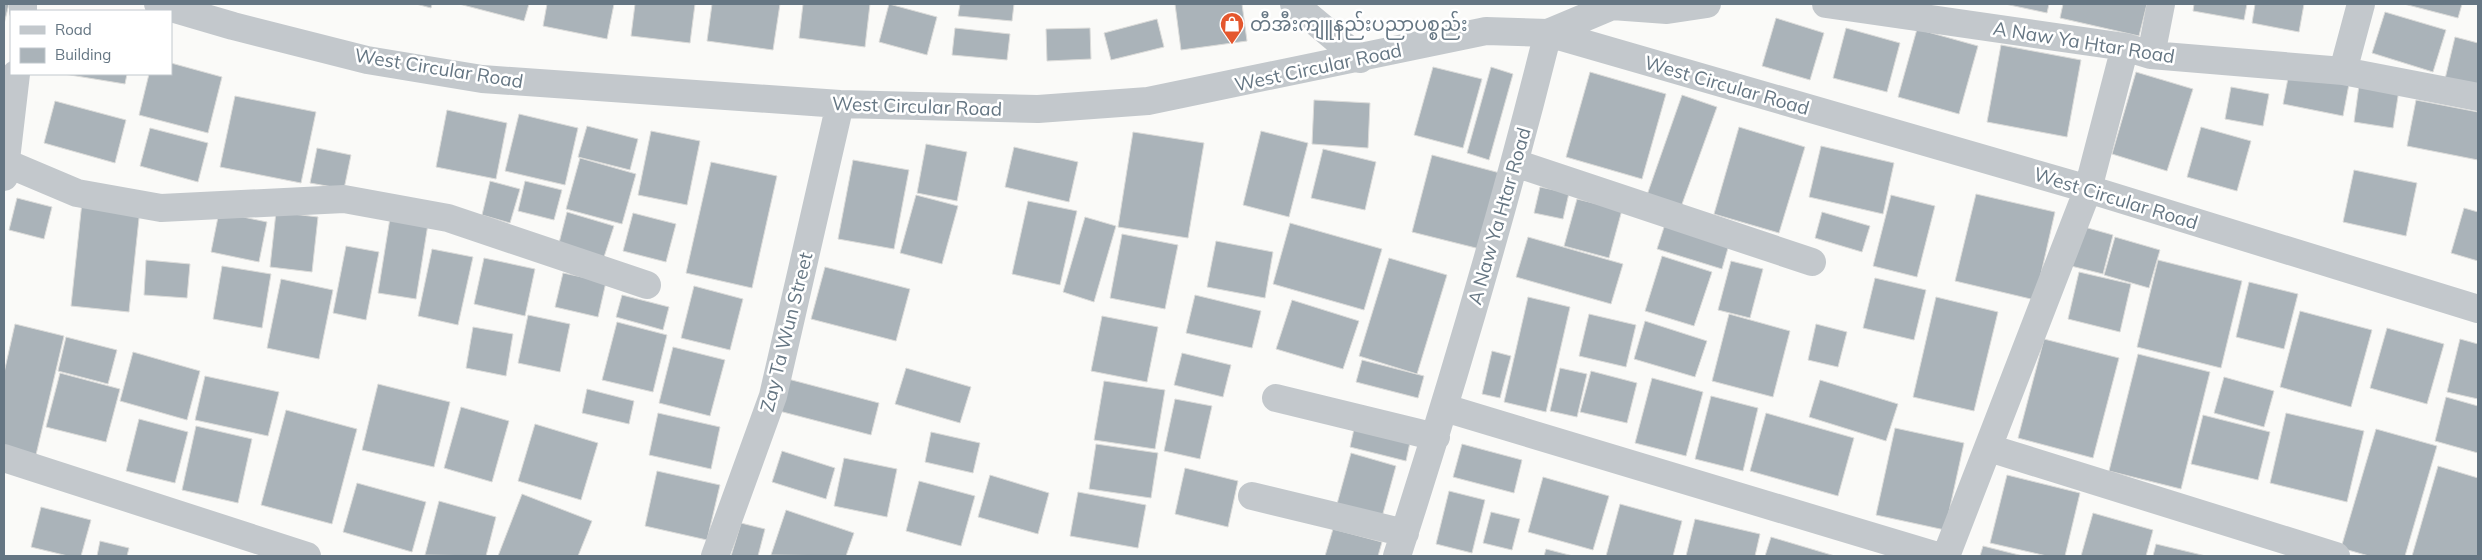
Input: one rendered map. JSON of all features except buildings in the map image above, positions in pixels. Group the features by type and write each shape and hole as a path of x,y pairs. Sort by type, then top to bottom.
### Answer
{"street":[{"name":"West Circular Road","path":"158,4 233,26 367,60 482,79 840,104 1038,109 1148,101 1486,32 1548,33 2088,190 2478,309"},
{"path":"1294,4 1360,59"},
{"path":"1548,33 1612,5 1667,10 1707,4"},
{"name":"A Naw Ya Htar Road","path":"1826,4 2125,47 2151,55 2343,71 2478,97"},
{"path":"2151,55 2161,4"},
{"path":"2343,71 2361,4"},
{"name":"A Naw Ya Htar Road","path":"1401,544 1445,408 1515,163 1548,33"},
{"path":"1946,556 1990,448 2088,190 2125,47"},
{"path":"16,75 5,170 77,193 161,208 344,199 448,218 647,285"},
{"name":"Zay Ta Wun Street","path":"715,556 773,396 840,104"},
{"path":"1515,163 1812,262"},
{"path":"1276,398 1436,437"},
{"path":"1445,408 1937,556"},
{"path":"1990,448 2336,556"},
{"path":"4,458 307,556"},
{"path":"1252,496 1401,544"}],"place":[{"name":"တီအီးကျူနည်းပညာပစ္စည်း","path":"1232,45"}]}
